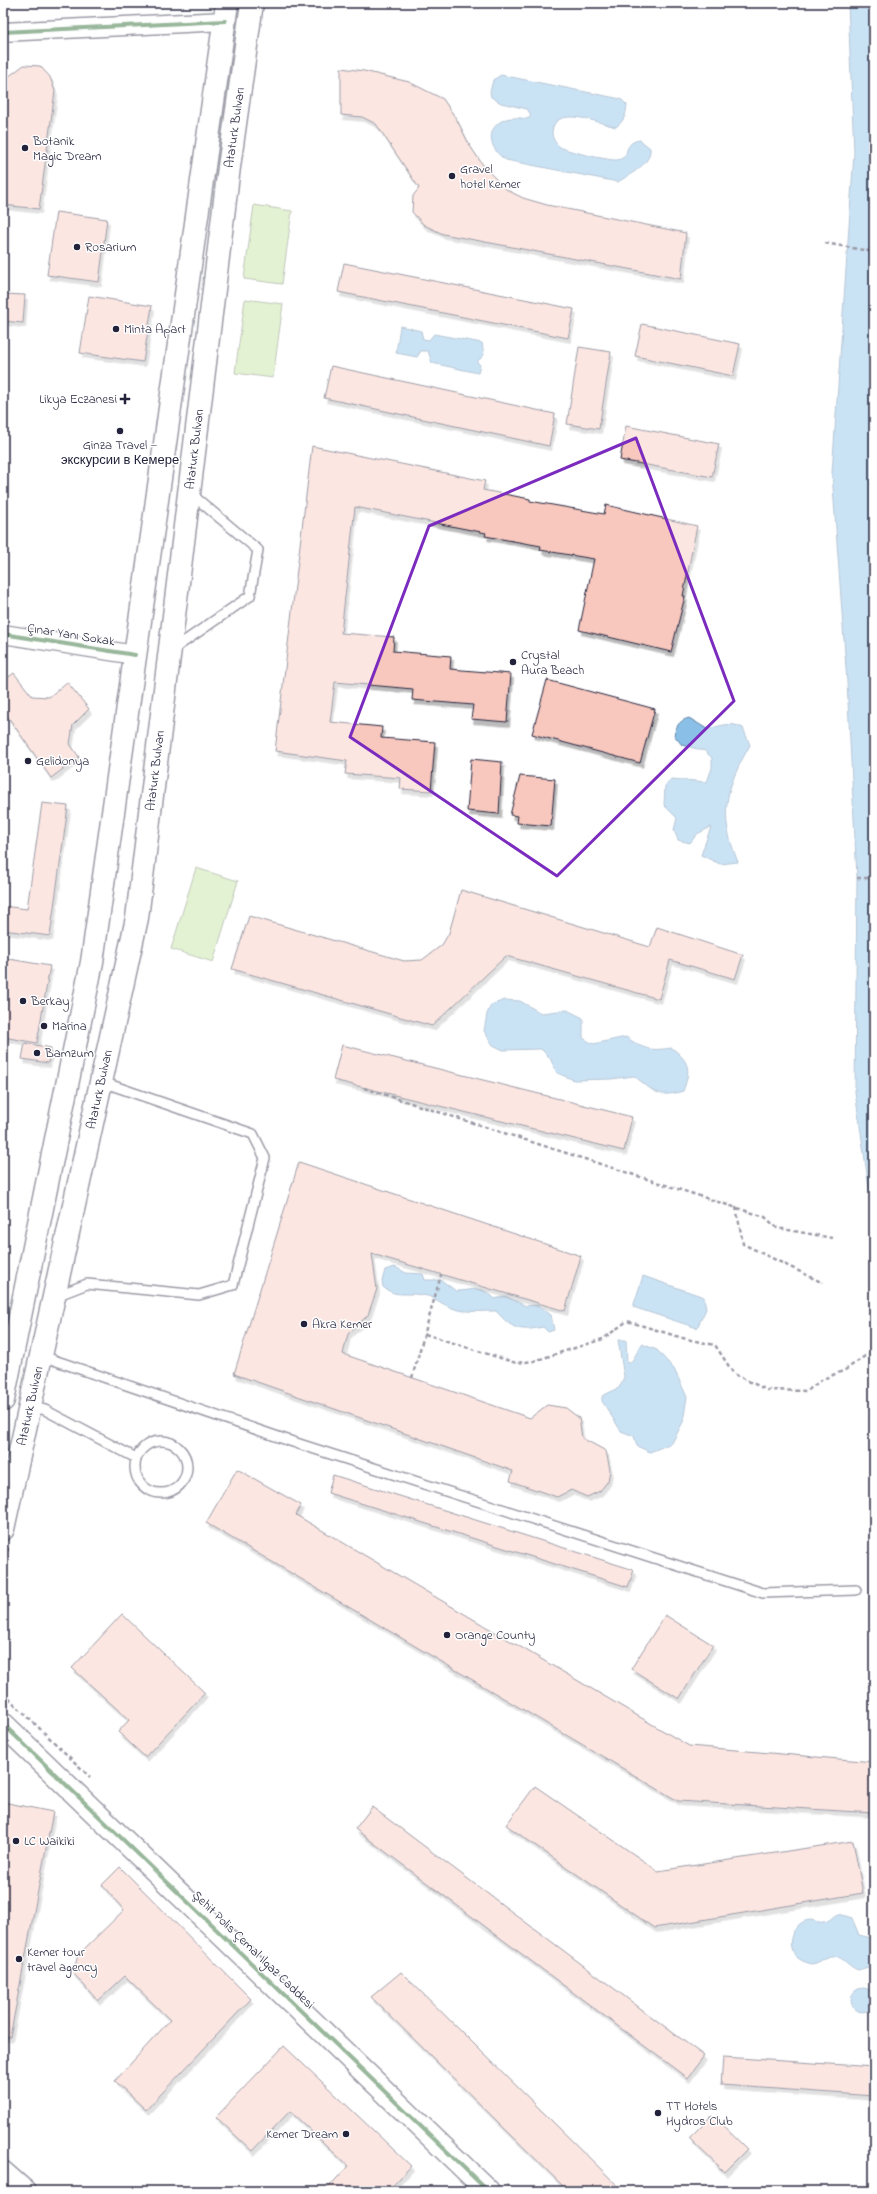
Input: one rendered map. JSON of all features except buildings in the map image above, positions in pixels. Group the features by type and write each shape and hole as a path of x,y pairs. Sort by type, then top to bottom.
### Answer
{"main road":[{"name":"Ataturk Bulvarı","path":"3,1529 42,1356 136,918 229,167 252,3"},
{"name":"Ataturk Bulvarı","path":"3,1400 9,1342 92,962 226,12"},
{"name":"Şehit Polis Çemal Ilgaz Caddesi","path":"3,1724 488,2191"}],"street":[{"path":"3,32 226,12"},
{"name":"Çınar Yanı Sokak","path":"3,634 135,655"},
{"path":"3,2170 27,2191"}],"lane":[{"path":"169,652 250,596 258,550 189,492"},
{"path":"55,1296 87,1284 199,1295 233,1285 265,1158 253,1134 111,1085 102,1079"},
{"path":"42,1356 286,1440 763,1594 856,1590"},
{"path":"31,1406 45,1410 136,1458"},
{"path":"155,1441 169,1441 178,1446 184,1454 188,1470 180,1486 172,1491 158,1493 151,1491 140,1483 135,1469 136,1458 147,1444 155,1441"}],"path":[{"path":"825,243 874,252"},
{"path":"857,878 874,878"},
{"path":"364,1088 764,1217 777,1228 832,1238"},
{"path":"736,1208 743,1244 823,1283"},
{"path":"412,1378 441,1275"},
{"path":"425,1334 516,1363 534,1361 603,1339 627,1321 686,1339 715,1345 734,1374 767,1390 807,1391 824,1379 845,1370 865,1356 874,1354"}],"highlighted area":[{"path":"636,438 734,701 557,876 350,737 429,526"}],"green space":[{"path":"254,205 292,211 282,284 244,279"},
{"path":"245,299 283,304 273,378 235,373"},
{"path":"196,868 238,881 213,962 171,949"}],"water":[{"path":"848,3 874,3 874,1222 855,1092 857,878 847,682 832,473 854,153"},
{"path":"501,75 621,99 627,105 627,109 623,120 616,127 589,119 569,117 560,119 555,124 552,132 553,138 560,147 564,149 604,159 615,160 626,155 630,144 640,140 650,148 648,159 634,172 618,182 506,160 500,156 493,145 491,139 494,127 506,119 528,119 531,115 527,109 501,103 491,97 490,92 493,80"},
{"path":"400,326 421,331 423,339 429,340 434,334 482,343 484,355 477,362 480,365 478,373 432,363 428,351 421,351 417,357 396,353"},
{"path":"689,718 707,729 730,724 743,728 750,745 735,775 727,802 726,815 728,830 738,862 720,864 701,855 711,827 697,834 690,843 678,840 674,830 677,818 664,805 665,786 671,779 707,782 712,768 712,758 705,751 682,745 674,735 679,724"},
{"path":"505,1000 520,1001 541,1013 567,1010 583,1018 583,1038 593,1044 626,1037 643,1047 652,1049 672,1048 686,1062 688,1072 683,1091 661,1094 651,1089 634,1076 611,1079 574,1080 557,1073 550,1058 541,1049 503,1050 493,1045 484,1031 487,1014 491,1005"},
{"path":"395,1267 406,1273 423,1274 425,1280 441,1280 456,1291 477,1289 485,1291 495,1299 505,1296 526,1306 537,1305 551,1315 554,1330 548,1332 543,1327 528,1329 516,1328 507,1322 496,1311 462,1311 452,1308 434,1298 417,1294 397,1294 383,1287 382,1281 385,1270"},
{"path":"643,1276 704,1297 706,1309 697,1328 633,1307"},
{"path":"618,1340 626,1340 627,1363 632,1361 642,1344 657,1350 674,1369 687,1397 683,1422 672,1443 650,1452 637,1446 634,1436 621,1431 602,1401 602,1396 619,1388 624,1377"},
{"path":"839,1914 852,1918 859,1935 867,1937 873,1943 872,1963 868,1967 858,1970 834,1956 830,1956 812,1964 799,1959 792,1951 790,1943 792,1934 797,1926 810,1920 825,1922"},
{"path":"863,1988 871,1992 875,2000 871,2008 863,2012 855,2008 851,2000 855,1992"}],"cycle path":[{"path":"3,32 225,21"},
{"path":"3,634 135,655"},
{"path":"3,1724 488,2191"}],"place":[{"name":"Botanik Magic Dream","path":"25,148"},
{"name":"Gravel hotel Kemer","path":"452,176"},
{"name":"Rosarium","path":"77,247"},
{"name":"Minta Apart","path":"116,329"},
{"name":"Likya Eczanesi","path":"125,399"},
{"name":"Ginza Travel — экскурсии в Кемере","path":"120,431"},
{"name":"Crystal Aura Beach","path":"513,662"},
{"name":"Gelidonya","path":"28,761"},
{"name":"Berkay","path":"23,1001"},
{"name":"Marina","path":"44,1026"},
{"name":"Bamzum","path":"37,1053"},
{"name":"Akra Kemer","path":"304,1324"},
{"name":"Orange County","path":"447,1635"},
{"name":"LC Waikiki","path":"16,1841"},
{"name":"Kemer tour travel agency","path":"19,1959"},
{"name":"TT Hotels Hydros Club","path":"658,2113"},
{"name":"Kemer Dream","path":"346,2134"}]}
